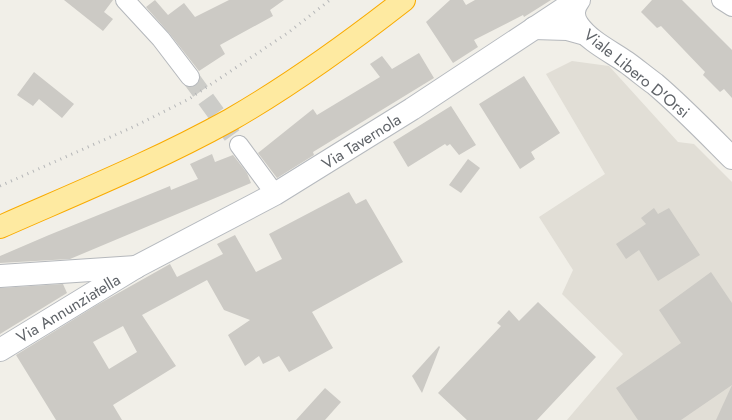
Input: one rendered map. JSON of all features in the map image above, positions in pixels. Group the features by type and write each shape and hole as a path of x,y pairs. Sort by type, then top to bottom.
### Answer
{"highway":[{"path":"0,227 131,168 231,119 298,78 359,35 404,0"}],"main road":[{"name":"Via Tavernola","path":"136,267 275,194 412,109 578,0"},
{"name":"Viale Libero D'Orsi","path":"578,0 573,14 577,23 585,34 628,63 656,85 685,111 732,158"},
{"path":"534,28 567,29 585,34"},
{"path":"0,276 136,267"},
{"name":"Via Annunziatella","path":"0,350 136,267"}],"street":[{"path":"125,0 161,38 190,77"},
{"path":"721,0 732,7"},
{"path":"239,145 275,194"}],"shaded area":[{"path":"572,61 609,66 678,142 694,144 732,182 732,420 567,420 623,354 562,294 573,270 539,217 605,174 546,74"}],"building":[{"path":"64,0 113,0 104,12 113,19 103,31"},
{"path":"155,0 168,15 184,3 195,17 229,0 284,0 270,10 273,16 220,45 225,54 199,71 146,7"},
{"path":"450,0 463,0 466,5 475,0 551,0 524,17 523,15 474,40 478,47 453,63 426,22"},
{"path":"652,0 682,0 732,50 732,98 724,89 720,92 703,75 705,72 661,26 657,28 641,12"},
{"path":"419,53 434,78 313,152 314,155 277,178 258,153 313,109 317,115 380,77 370,64 382,56 392,69"},
{"path":"34,72 74,104 62,118 39,99 33,106 17,95"},
{"path":"524,76 560,133 531,152 535,159 520,169 479,104"},
{"path":"451,106 476,145 459,155 450,144 447,146 445,144 408,167 393,142"},
{"path":"212,154 215,162 233,155 247,173 251,183 70,259 0,263 0,256 49,235 170,186 171,190 198,179 190,164"},
{"path":"468,159 480,168 461,193 449,185"},
{"path":"349,192 356,204 366,199 403,262 312,312 333,348 289,372 279,356 263,364 259,356 245,366 228,335 250,320 224,310 207,280 142,315 176,366 113,405 122,420 56,420 16,355 97,305 170,264 177,277 223,254 217,244 235,235 256,272 282,259 269,234","holes":["123,326 137,352 109,369 93,342"]},
{"path":"654,208 658,214 669,208 700,255 658,281 639,250 626,259 616,244 646,224 641,218"},
{"path":"711,272 732,303 732,385 681,420 638,420 616,388 681,343 659,310"},
{"path":"63,284 67,293 0,334 0,288"},
{"path":"538,302 596,357 537,420 467,420 438,393 501,326 497,323 509,310 519,321"},
{"path":"439,346 440,347 422,393 412,376"},
{"path":"732,385 732,420 716,420"},
{"path":"325,388 341,402 325,420 296,420"}],"tunnel":[{"path":"190,77 239,145"}],"railway":[{"path":"0,186 133,127 189,99 289,32 330,0"}]}
